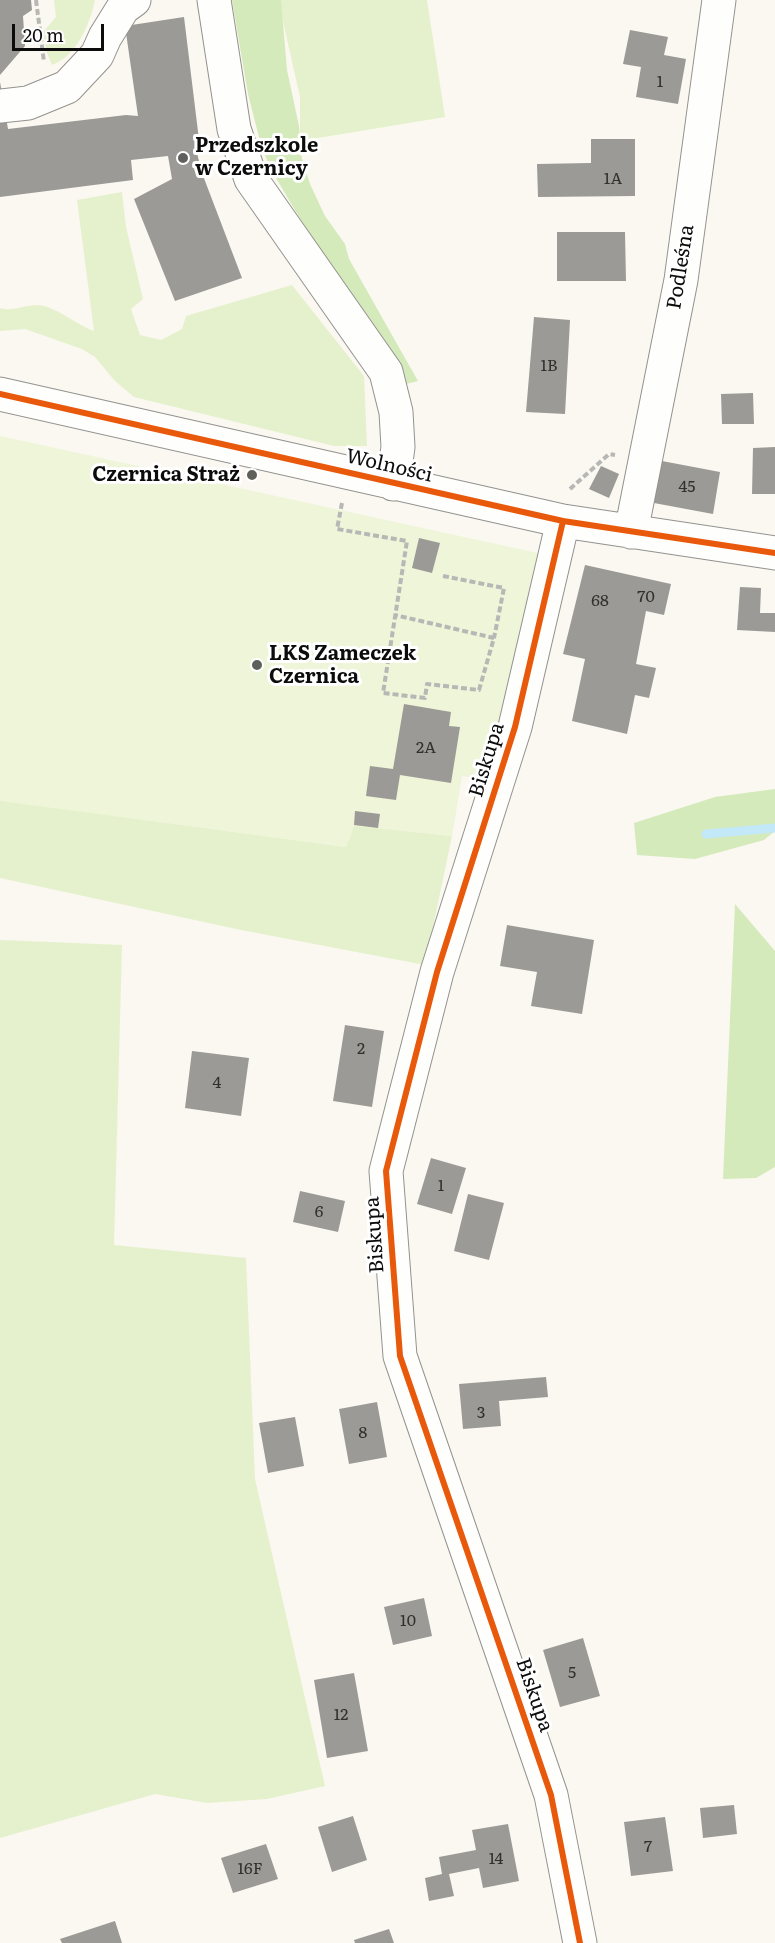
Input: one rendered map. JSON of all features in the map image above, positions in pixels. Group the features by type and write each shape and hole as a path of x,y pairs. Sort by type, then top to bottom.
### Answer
{"street":[{"path":"0,106 28,103 68,87 97,55 123,8 134,0"},
{"path":"214,0 234,129 251,179 386,372 396,412 398,447 393,484"},
{"name":"Podleśna","path":"631,532 681,280 719,0"},
{"name":"Wolności","path":"0,394 552,519 775,553"},
{"name":"Biskupa","path":"552,519 515,726 437,972 387,1171 400,1356 551,1795 580,1943"}],"path":[{"path":"36,0 44,64"},
{"path":"552,519 609,454 645,461"},
{"path":"344,494 338,529 407,541 383,693 425,698 427,684 479,690 494,638 504,588 443,576"},
{"path":"395,615 494,638"}],"green space":[{"path":"54,0 95,0 90,19 81,38 69,54 52,65 43,32 56,17"},
{"path":"232,0 281,0 287,70 299,126 301,155 310,184 325,216 345,244 349,259 418,381 406,384 273,173 262,149 248,94"},
{"path":"280,0 427,0 445,117 300,141 300,97"},
{"path":"122,192 126,227 143,299 131,309 140,335 161,340 182,329 186,316 292,285 364,376 367,446 334,446 134,397 115,381 95,357 82,349 25,329 0,331 0,308 38,305 52,309 94,331 77,200"},
{"name":"LKS Zameczek Czernica","path":"0,436 542,554 485,780 462,776 452,836 354,826 346,847 0,801"},
{"path":"775,789 775,831 764,840 695,859 637,855 634,823 715,797"},
{"path":"0,800 346,847 354,825 452,836 425,965 241,930 0,878"},
{"path":"735,904 775,951 775,1167 756,1178 723,1179"},
{"path":"0,940 122,945 114,1245 246,1258 255,1479 325,1786 267,1799 207,1803 155,1794 0,1838"}],"building":[{"path":"0,0 31,0 32,10 23,16 25,46 0,75"},
{"name":"Przedszkole w Czernicy","path":"184,17 200,148 197,153 202,173 242,278 175,301 134,199 172,179 168,156 131,160 133,180 0,197 0,82 8,129 126,115 138,116 125,26"},
{"path":"630,30 668,37 664,55 686,59 678,104 636,97 641,67 623,64"},
{"path":"591,139 635,139 635,196 538,197 537,164 591,163"},
{"path":"557,232 625,232 626,281 557,281"},
{"path":"534,317 570,320 565,414 526,412"},
{"path":"753,393 754,424 722,424 721,394"},
{"path":"775,447 775,494 752,494 753,448"},
{"path":"662,461 720,472 713,514 654,503"},
{"path":"601,466 619,474 609,498 589,489"},
{"path":"419,538 440,543 432,573 412,568"},
{"path":"585,565 671,584 664,615 646,611 636,664 656,668 649,698 635,695 627,734 572,721 585,659 563,654"},
{"path":"740,587 761,588 760,613 775,613 775,632 737,630"},
{"name":"LKS Zameczek Czernica","path":"404,704 451,712 449,726 460,727 451,783 400,775 396,800 366,796 370,766 393,769"},
{"path":"355,811 380,814 378,828 354,825"},
{"path":"507,925 594,940 582,1014 531,1006 537,972 500,966"},
{"path":"345,1025 384,1031 372,1107 333,1101"},
{"path":"192,1051 249,1058 241,1116 185,1108"},
{"path":"431,1158 466,1168 452,1214 417,1204"},
{"path":"300,1191 345,1201 338,1232 293,1222"},
{"path":"468,1194 504,1203 489,1260 454,1251"},
{"path":"546,1377 548,1397 499,1401 501,1426 463,1429 459,1384"},
{"path":"377,1402 387,1457 349,1464 339,1409"},
{"path":"295,1417 304,1466 268,1473 259,1423"},
{"path":"424,1598 432,1636 393,1645 384,1607"},
{"path":"583,1638 600,1696 560,1707 543,1650"},
{"path":"354,1673 368,1751 327,1758 314,1680"},
{"path":"734,1805 737,1834 703,1838 700,1808"},
{"path":"353,1816 367,1860 332,1872 318,1827"},
{"path":"665,1817 673,1871 631,1876 624,1822"},
{"path":"508,1824 519,1881 483,1888 479,1868 449,1874 454,1896 429,1901 425,1878 442,1874 439,1857 476,1850 472,1830"},
{"path":"266,1844 278,1879 233,1893 221,1858"},
{"path":"115,1921 122,1943 62,1943 60,1939"},
{"path":"389,1929 394,1943 355,1943 354,1940"}],"waterway":[{"path":"706,834 775,828"}],"cycle path":[{"path":"0,394 563,521 775,553"},
{"path":"563,521 515,727 437,972 386,1171 400,1356 551,1795 580,1943"}],"place":[{"name":"Przedszkole w Czernicy","path":"183,158"},
{"name":"Czernica Straż","path":"252,475"},
{"name":"LKS Zameczek Czernica","path":"257,665"}]}
